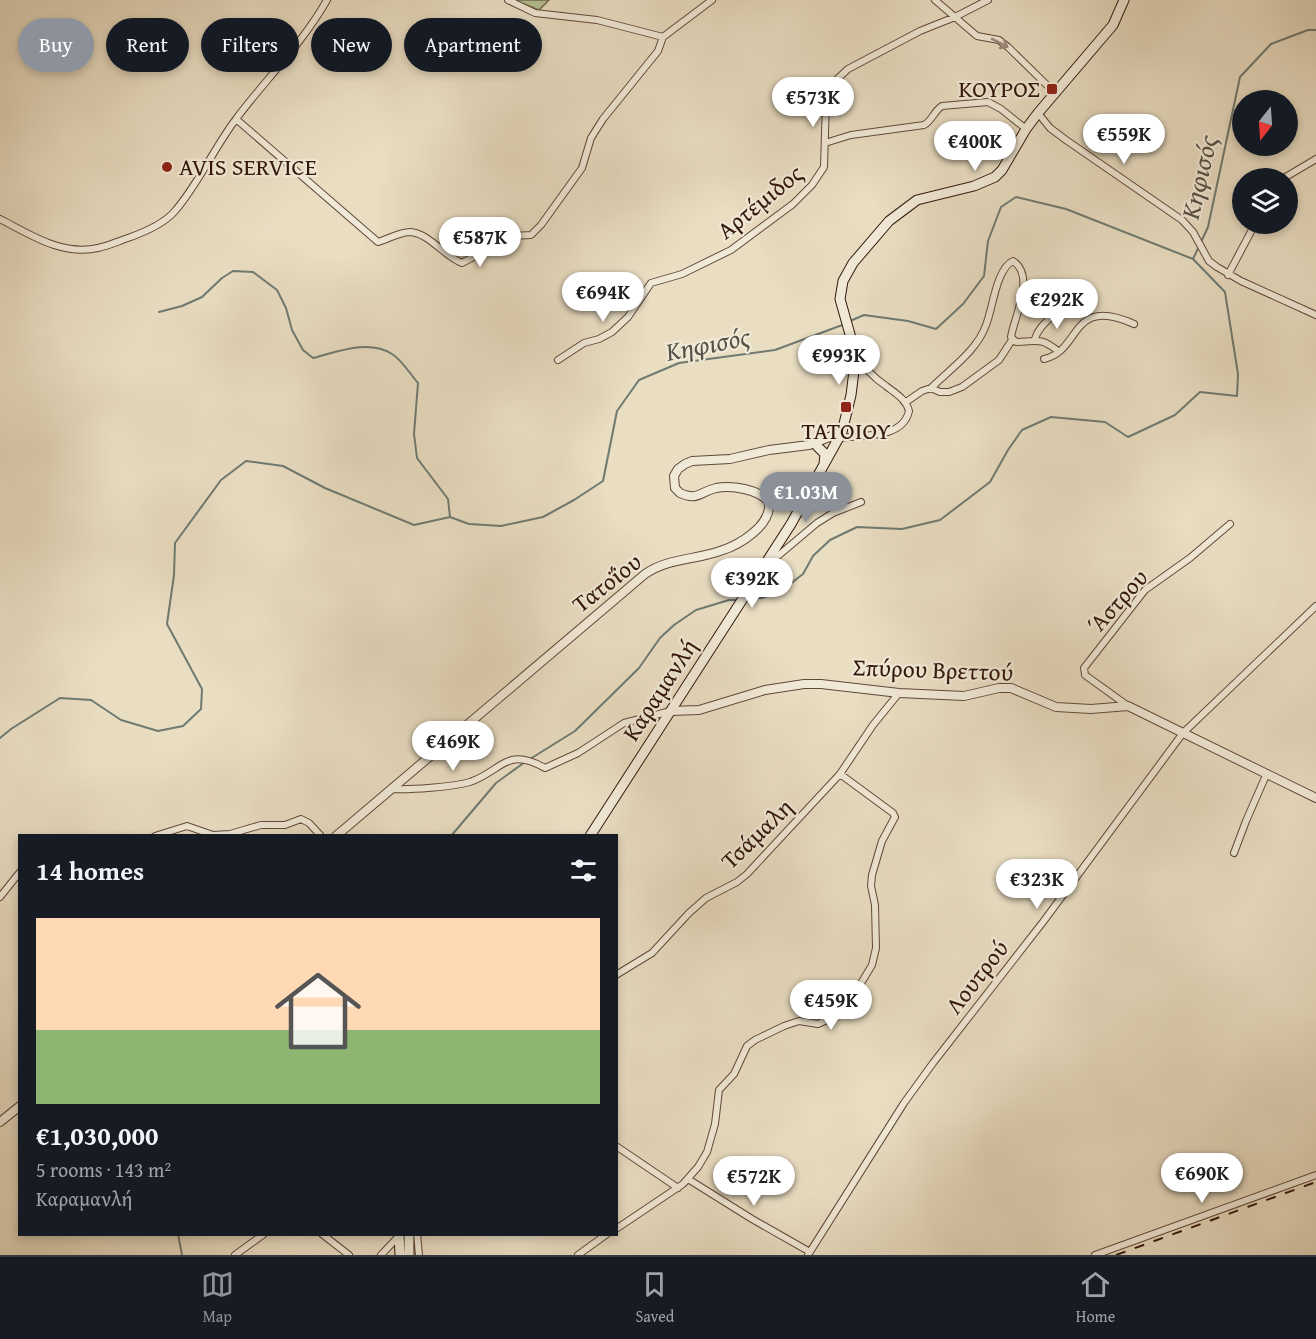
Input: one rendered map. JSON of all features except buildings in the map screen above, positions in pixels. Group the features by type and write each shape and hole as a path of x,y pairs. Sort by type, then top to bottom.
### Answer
{"main road":[{"path":"839,437 851,395 855,352 840,299 849,269 889,221 917,200 974,186 995,177 1002,170 1038,113 1113,26 1124,0"},
{"name":"Καραμανλή","path":"591,834 761,570 839,437"},
{"path":"817,446 825,454 824,465"},
{"path":"398,1236 400,1255"},
{"path":"409,1236 409,1255"}],"street":[{"path":"0,219 29,236 78,251 99,248 148,231 174,213 236,119 287,58 319,15 327,0"},
{"path":"508,0 535,13 597,20 663,37"},
{"path":"236,119 378,242 408,232 420,234 452,260 462,263 513,236 531,235 541,225 578,176 585,162 591,138 603,119 658,51 663,37 712,0"},
{"path":"935,0 977,36 999,40 1055,93"},
{"name":"Αρτέμιδος","path":"558,360 584,343 612,332 628,317 651,283 682,274 715,260 793,204 812,185 822,173 826,99 839,76 920,31 956,17 988,0"},
{"path":"825,142 851,135 924,125 942,106 988,102 1001,109 1026,129"},
{"path":"1038,113 1050,128 1171,210 1193,232 1209,261 1228,275 1316,315"},
{"path":"1298,170 1316,159"},
{"path":"1228,275 1250,234"},
{"path":"906,402 931,388 979,340 986,326 1000,278 1006,267 1013,261 1018,265 1024,281 1021,302 1011,334 1012,340 999,360 962,387 949,392 940,392 931,388"},
{"path":"1035,339 1039,329 1058,310"},
{"path":"1044,359 1055,355 1066,345 1080,325 1096,317 1102,315 1134,324"},
{"path":"1012,340 1020,342 1035,339 1048,343 1058,351"},
{"path":"839,437 890,432 898,428 908,416 909,411 906,402 866,368 855,352"},
{"name":"Τατοΐου","path":"338,834 653,568 676,560 728,549 752,534 767,518 770,512 769,502 759,493 719,488 695,497 680,494 674,483 674,476 678,469 693,461 730,459 804,446 839,437"},
{"name":"Τατοΐου","path":"804,446 817,446 839,437"},
{"path":"761,570 818,523 833,513 861,502"},
{"name":"Άστρου","path":"1128,706 1085,675 1084,668 1150,585 1190,558 1230,524"},
{"name":"Λουτρού","path":"809,1254 904,1103 1064,894 1183,733 1316,606"},
{"name":"Σπύρου Βρεττού","path":"671,711 699,710 765,690 804,684 899,693 964,696 1011,688 1056,707 1091,709 1128,706"},
{"name":"Τσάμαλη","path":"618,974 652,953 706,898 742,879 840,774 873,725 899,693"},
{"path":"1128,706 1316,798"},
{"path":"392,789 410,790 471,781 514,758 534,761 545,768 578,753 624,723 671,711"},
{"path":"1234,853 1267,773"},
{"path":"618,1228 688,1179 707,1152 715,1124 719,1090 734,1074 747,1046 770,1032 799,1021 818,1024 830,1019 844,1007 872,965 876,948 872,875 882,841 895,817 893,813 840,774"},
{"path":"230,834 261,825 285,825 301,819 309,823 319,834"},
{"path":"161,834 187,826 210,834"},
{"path":"0,897 18,874"},
{"path":"0,1122 18,1108"},
{"path":"618,1147 678,1188"},
{"path":"1095,1255 1316,1175"},
{"path":"688,1179 809,1254"},
{"path":"235,1255 261,1236"},
{"path":"325,1236 349,1255"},
{"path":"381,1255 398,1236"},
{"path":"417,1236 419,1255"},
{"path":"578,1255 604,1236"}],"green space":[{"path":"514,0 549,0 539,10"}],"waterway":[{"name":"Κηφισός","path":"850,321 864,315 908,321 936,329 963,304 984,276 988,241 1001,207 1016,197 1066,209 1193,259 1208,227 1240,77 1271,44 1308,30 1316,30"},
{"path":"746,599 762,598 781,591 803,574 813,556 830,540 857,527 902,529 940,520 990,482 1022,430 1051,417 1105,422 1128,437 1175,415 1200,392 1237,396 1238,374 1225,292 1193,259"},
{"path":"159,312 182,306 202,297 233,271 253,272 277,290 286,308 292,330 303,350 313,358 363,347 373,347 392,354 403,363 418,383 414,434 417,458 448,499 450,517"},
{"name":"Κηφισός","path":"0,738 60,698 91,700 121,720 158,731 183,726 201,709 202,689 167,624 174,575 175,543 221,480 246,461 283,466 325,488 414,525 450,517 469,524 501,526 543,517 603,481 617,411 639,380 679,363 775,350 845,324"},
{"path":"530,759 575,731 639,668 660,638 674,625 696,610 729,600 740,600"},
{"path":"453,834 496,783 525,762"},
{"path":"178,1236 182,1255"}],"railway":[{"path":"1116,1255 1316,1182"}],"place":[{"name":"ΚΟΥΡΟΣ","path":"1052,89"},
{"name":"AVIS SERVICE","path":"167,167"},
{"name":"ΤΑΤΟΙΟΥ","path":"846,407"}]}
